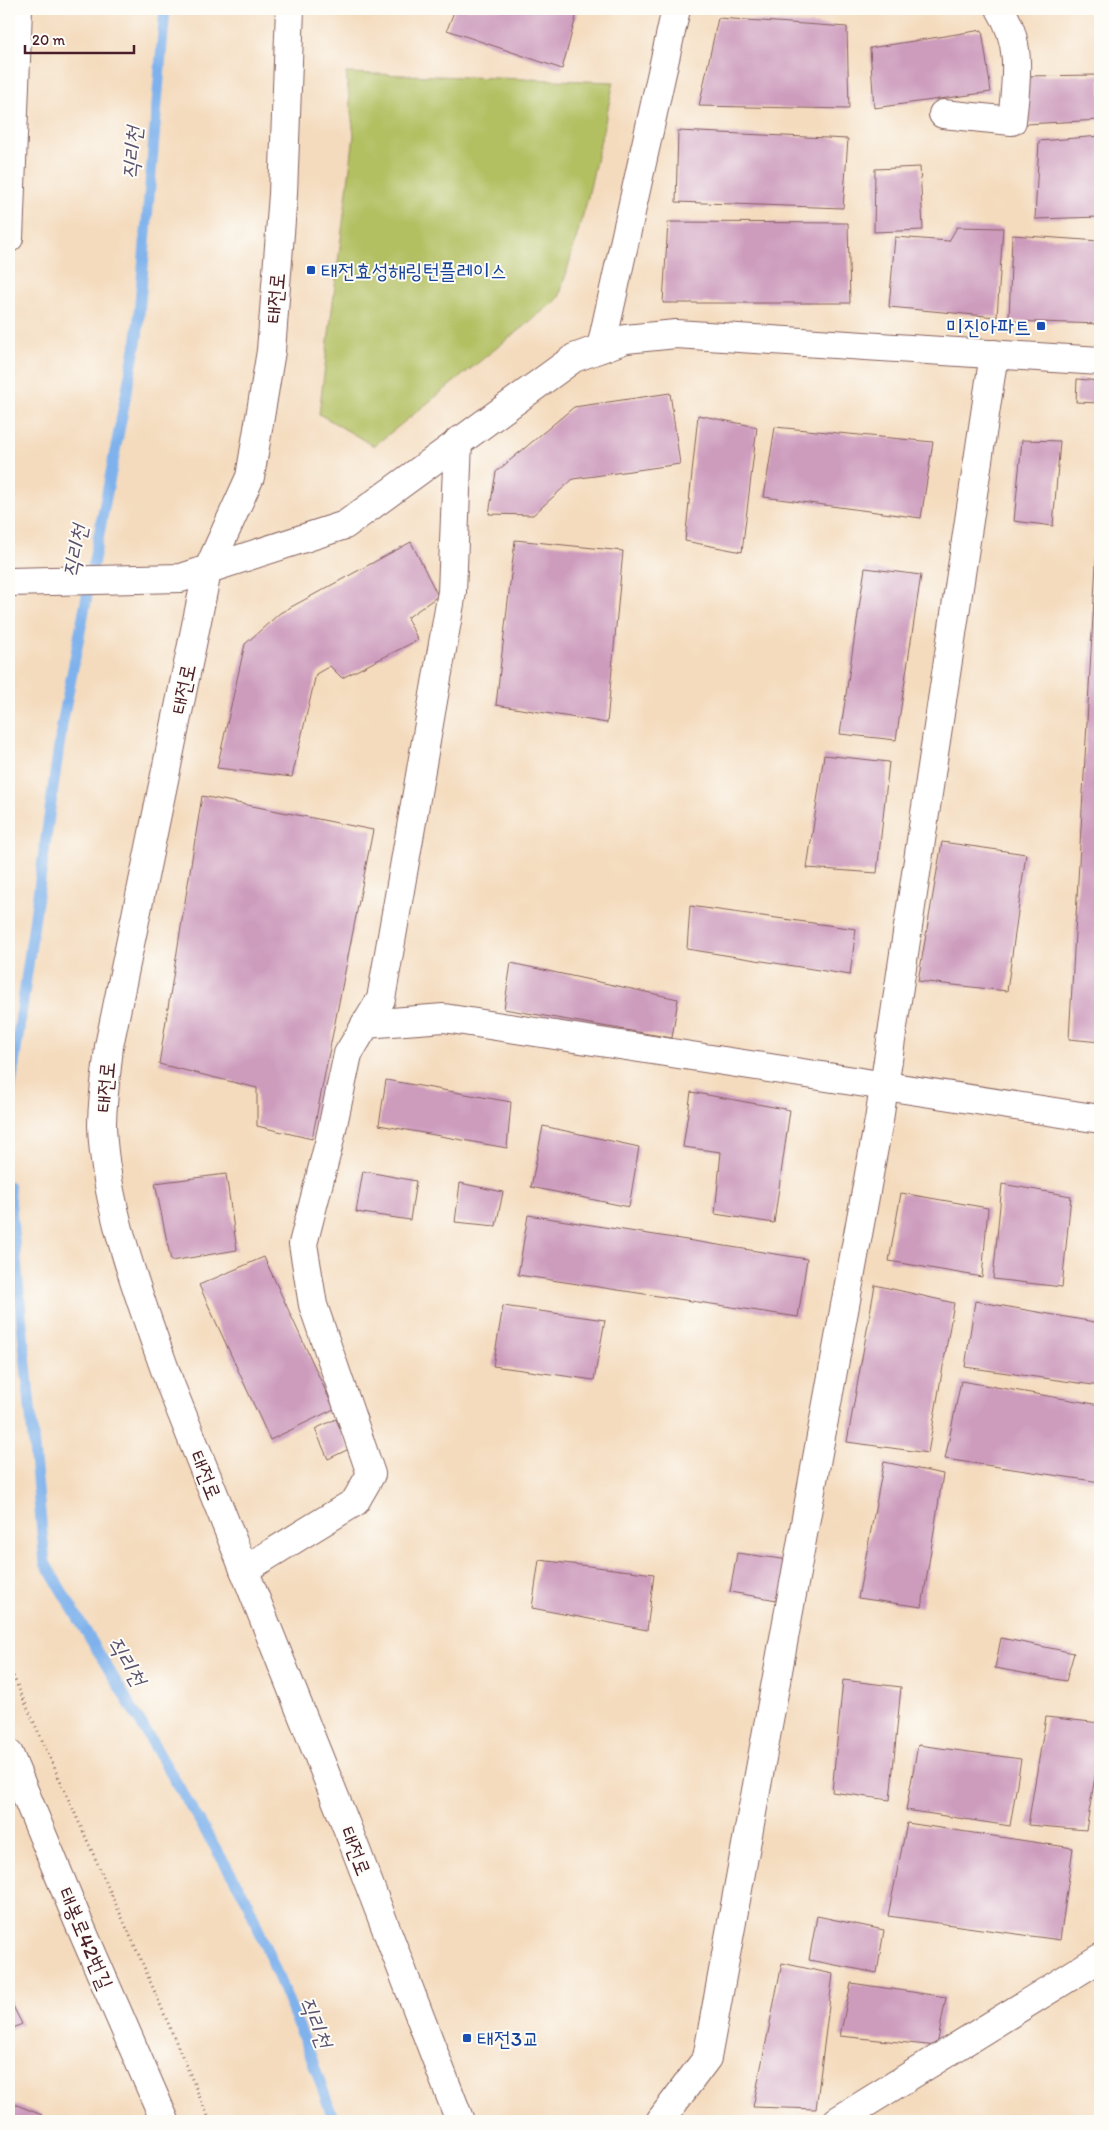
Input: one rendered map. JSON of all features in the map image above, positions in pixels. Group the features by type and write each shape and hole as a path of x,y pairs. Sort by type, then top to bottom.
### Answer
{"street":[{"path":"9,238 18,9"},
{"name":"태전로","path":"290,9 283,194 271,351 250,477 194,575 109,1046 102,1124 106,1168 116,1215 144,1312 170,1384 354,1845 460,2121"},
{"path":"600,348 676,9"},
{"path":"943,114 1012,121 1018,63 1009,23 1000,9"},
{"path":"9,582 194,575 346,525 458,441 574,358 626,339 676,334 1100,361"},
{"path":"660,2121 706,2058 884,1084 994,354"},
{"path":"244,1570 355,1502 371,1474 313,1305 303,1244 330,1143 348,1054 381,999 452,592 458,441"},
{"path":"365,1024 444,1018 884,1084 1100,1119"},
{"name":"태봉로42번길","path":"9,1754 78,1921 166,2121"},
{"path":"837,2121 1100,1958"}],"path":[{"path":"9,1667 141,1960 210,2121"}],"green space":[{"path":"346,73 614,82 587,201 559,298 374,446 319,414 354,135"}],"building":[{"path":"455,9 566,9 577,13 562,69 447,30"},
{"path":"718,18 847,27 849,109 699,106"},
{"path":"982,30 991,92 874,108 870,48"},
{"path":"1100,75 1100,120 1026,124 1024,76"},
{"path":"678,131 848,139 843,208 676,202"},
{"path":"1100,136 1100,217 1035,219 1039,141"},
{"path":"920,167 923,230 874,232 875,169"},
{"path":"668,222 848,223 850,303 663,303"},
{"path":"957,227 1003,228 997,317 889,307 895,237 949,241"},
{"path":"1012,235 1100,241 1100,324 1009,321"},
{"path":"1077,379 1100,381 1100,403 1076,402"},
{"path":"670,393 680,464 573,479 533,515 489,514 496,472 574,407"},
{"path":"698,415 757,427 742,552 685,541"},
{"path":"775,427 933,442 921,518 764,497"},
{"path":"1022,440 1060,441 1053,526 1014,521"},
{"path":"1100,511 1100,1042 1069,1039"},
{"path":"515,540 623,551 607,723 496,705"},
{"path":"411,542 438,596 407,618 418,640 342,678 330,666 316,674 292,777 217,768 245,644 280,613"},
{"path":"865,568 921,575 896,740 840,734"},
{"path":"824,755 889,762 877,873 807,868"},
{"path":"202,796 373,830 312,1139 257,1126 257,1088 159,1064"},
{"path":"942,842 1026,854 1007,991 918,981"},
{"path":"690,906 856,929 850,975 687,949"},
{"path":"511,963 678,999 672,1038 504,1009"},
{"path":"386,1080 511,1102 507,1148 379,1125"},
{"path":"691,1092 790,1110 774,1223 715,1214 721,1152 683,1147"},
{"path":"543,1126 639,1147 629,1207 531,1187"},
{"path":"363,1171 416,1181 410,1220 356,1212"},
{"path":"226,1174 237,1250 171,1261 155,1183"},
{"path":"460,1183 503,1192 496,1226 455,1222"},
{"path":"1002,1184 1071,1196 1062,1287 993,1279"},
{"path":"901,1193 988,1208 982,1277 889,1261"},
{"path":"528,1215 807,1259 798,1317 518,1275"},
{"path":"264,1257 334,1409 270,1440 199,1285"},
{"path":"875,1285 954,1303 928,1453 847,1442"},
{"path":"975,1301 1100,1323 1100,1386 965,1367"},
{"path":"503,1306 605,1320 594,1380 493,1366"},
{"path":"961,1381 1100,1405 1100,1482 945,1459"},
{"path":"336,1419 349,1449 328,1459 315,1429"},
{"path":"884,1462 943,1474 922,1607 858,1598"},
{"path":"737,1553 789,1560 783,1601 730,1592"},
{"path":"539,1560 654,1574 647,1630 532,1608"},
{"path":"1001,1638 1074,1653 1066,1681 995,1668"},
{"path":"843,1680 901,1687 890,1800 832,1792"},
{"path":"1046,1717 1100,1723 1100,1747 1086,1830 1028,1825"},
{"path":"918,1745 1021,1759 1010,1826 906,1810"},
{"path":"907,1823 1073,1848 1060,1940 888,1916"},
{"path":"817,1916 884,1930 877,1973 809,1960"},
{"path":"782,1963 833,1974 816,2109 753,2107"},
{"path":"851,1983 946,1997 937,2046 840,2036"},
{"path":"9,1998 22,2024 9,2030"},
{"path":"9,2102 42,2115 41,2121 9,2121"}],"waterway":[{"name":"직리천","path":"9,1100 62,725 137,338 165,9"},
{"name":"직리천","path":"9,1187 45,1563 246,1899 309,2051 334,2121"}],"place":[{"name":"태전효성해링턴플레이스","path":"311,270"},
{"name":"미진아파트","path":"1041,326"},
{"name":"태전3교","path":"467,2038"}]}
